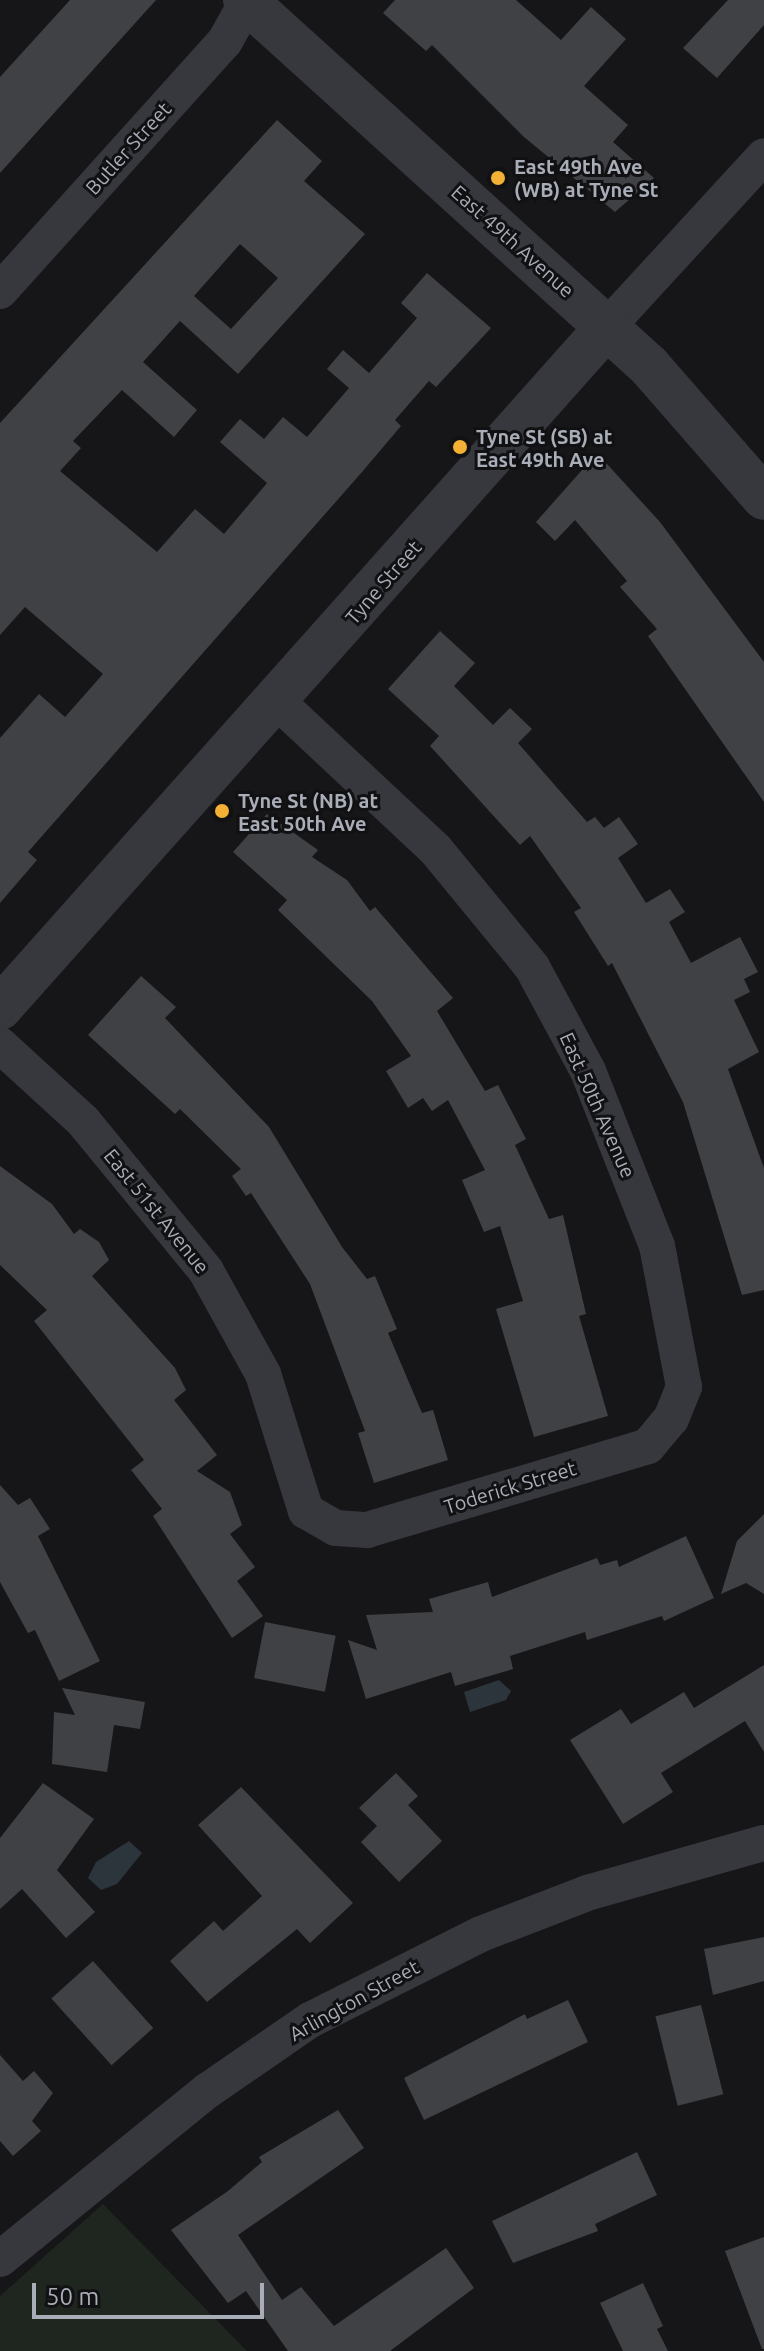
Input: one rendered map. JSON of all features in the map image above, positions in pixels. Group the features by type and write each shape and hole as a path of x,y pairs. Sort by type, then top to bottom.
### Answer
{"street":[{"name":"Butler Street","path":"0,291 220,46 247,1"},
{"name":"East 49th Avenue","path":"247,1 649,366 764,498"},
{"name":"Tyne Street","path":"0,1008 278,702 607,327 764,156"},
{"name":"East 50th Avenue","path":"278,702 435,849 532,967 588,1071 657,1246 684,1387 671,1419"},
{"name":"East 51st Avenue","path":"0,1045 83,1121 206,1271 263,1374 306,1511 336,1528"},
{"name":"Toderick Street","path":"336,1528 367,1530 648,1446 671,1419"},
{"name":"Arlington Street","path":"0,2259 207,2091 310,2020 494,1929 587,1893 764,1843"}],"shaded area":[{"path":"499,1680 511,1691 506,1700 470,1712 464,1692"},
{"path":"129,1841 142,1853 117,1884 101,1890 88,1878 96,1862"},
{"path":"103,2204 247,2351 0,2351 0,2296"}],"building":[{"path":"70,0 156,0 0,173 0,77"},
{"path":"395,0 516,0 561,40 591,7 626,39 584,86 628,125 613,142 654,178 615,212 524,137 432,45 426,51 383,13"},
{"path":"728,0 764,0 764,25 717,78 683,48"},
{"path":"277,120 322,161 304,181 365,234 238,374 180,321 143,362 197,410 174,437 122,390 73,441 81,448 60,471 157,552 195,509 224,534 267,483 220,442 240,419 264,439 283,417 307,437 349,388 327,369 343,350 369,373 417,318 401,303 427,273 491,328 436,387 429,381 395,420 401,426 362,472 28,852 37,860 0,903 0,738 39,694 65,717 103,674 25,607 0,635 0,423","holes":["240,244 278,278 231,329 194,296"]},
{"path":"597,453 660,522 764,662 764,802 648,636 657,629 620,587 627,581 575,520 555,541 536,522"},
{"path":"440,631 475,663 454,686 493,725 510,708 532,729 518,743 587,822 595,817 604,828 619,817 638,844 618,858 646,903 670,889 685,912 669,922 691,963 740,937 758,972 744,979 750,992 734,1000 759,1052 728,1069 764,1168 764,1290 742,1295 683,1102 612,963 608,966 574,912 581,908 530,836 520,845 430,746 439,736 388,689"},
{"path":"267,814 318,850 312,857 347,880 370,911 375,907 453,998 437,1011 485,1091 498,1085 526,1139 515,1145 549,1219 563,1215 586,1314 579,1316 608,1416 534,1437 496,1309 523,1301 500,1226 484,1232 462,1180 485,1170 448,1100 432,1111 423,1098 408,1108 386,1071 411,1056 372,1001 278,910 287,900 233,852"},
{"path":"141,976 176,1007 165,1018 269,1127 342,1247 367,1279 375,1276 397,1329 388,1333 422,1413 433,1410 448,1460 374,1483 358,1433 365,1431 310,1284 251,1193 246,1196 232,1176 241,1169 180,1109 175,1114 88,1035"},
{"path":"0,1166 52,1204 74,1234 80,1229 99,1242 109,1260 92,1276 175,1368 186,1390 174,1400 217,1455 197,1471 230,1492 242,1525 230,1534 255,1567 237,1581 263,1616 232,1638 153,1516 162,1509 131,1470 144,1460 34,1321 47,1310 0,1265"},
{"path":"0,1485 18,1505 30,1498 50,1529 38,1536 100,1661 59,1681 35,1630 28,1633 0,1582"},
{"path":"764,1514 764,1594 746,1583 721,1594 737,1541"},
{"path":"686,1536 714,1598 664,1621 662,1616 587,1640 585,1632 510,1656 513,1669 455,1686 451,1672 366,1699 348,1640 377,1650 366,1615 433,1612 429,1599 488,1582 492,1597 597,1558 600,1565 617,1560 619,1567"},
{"path":"265,1622 336,1636 325,1692 254,1678"},
{"path":"764,1665 764,1752 745,1721 661,1773 673,1792 623,1824 570,1740 621,1709 631,1724 684,1692 694,1708"},
{"path":"62,1688 145,1702 140,1729 114,1725 107,1772 52,1764 54,1712 75,1715"},
{"path":"396,1773 418,1796 408,1805 442,1841 399,1882 361,1842 377,1826 359,1808"},
{"path":"43,1783 94,1819 57,1870 95,1912 66,1938 22,1889 0,1909 0,1838"},
{"path":"241,1787 353,1903 310,1943 297,1929 207,2002 170,1961 214,1921 223,1931 262,1896 198,1825"},
{"path":"764,1937 764,1981 713,1995 704,1949"},
{"path":"93,1961 153,2028 112,2065 51,1998"},
{"path":"568,2000 588,2042 424,2120 404,2078 525,2014 527,2019"},
{"path":"701,2005 723,2094 678,2106 655,2016"},
{"path":"0,2055 23,2081 34,2071 53,2093 32,2121 41,2131 13,2156 0,2141"},
{"path":"338,2110 364,2148 238,2235 282,2300 301,2287 334,2326 446,2248 474,2288 390,2351 288,2351 246,2291 228,2303 171,2230 228,2191 262,2162 259,2157"},
{"path":"637,2152 657,2195 595,2224 598,2231 513,2263 492,2221"},
{"path":"764,2237 764,2349 762,2349 725,2251"},
{"path":"643,2283 663,2326 657,2329 668,2351 623,2351 600,2303"}],"place":[{"name":"East 49th Ave (WB) at Tyne St","path":"498,178"},
{"name":"Tyne St (SB) at East 49th Ave","path":"460,447"},
{"name":"Tyne St (NB) at East 50th Ave","path":"222,811"}]}
